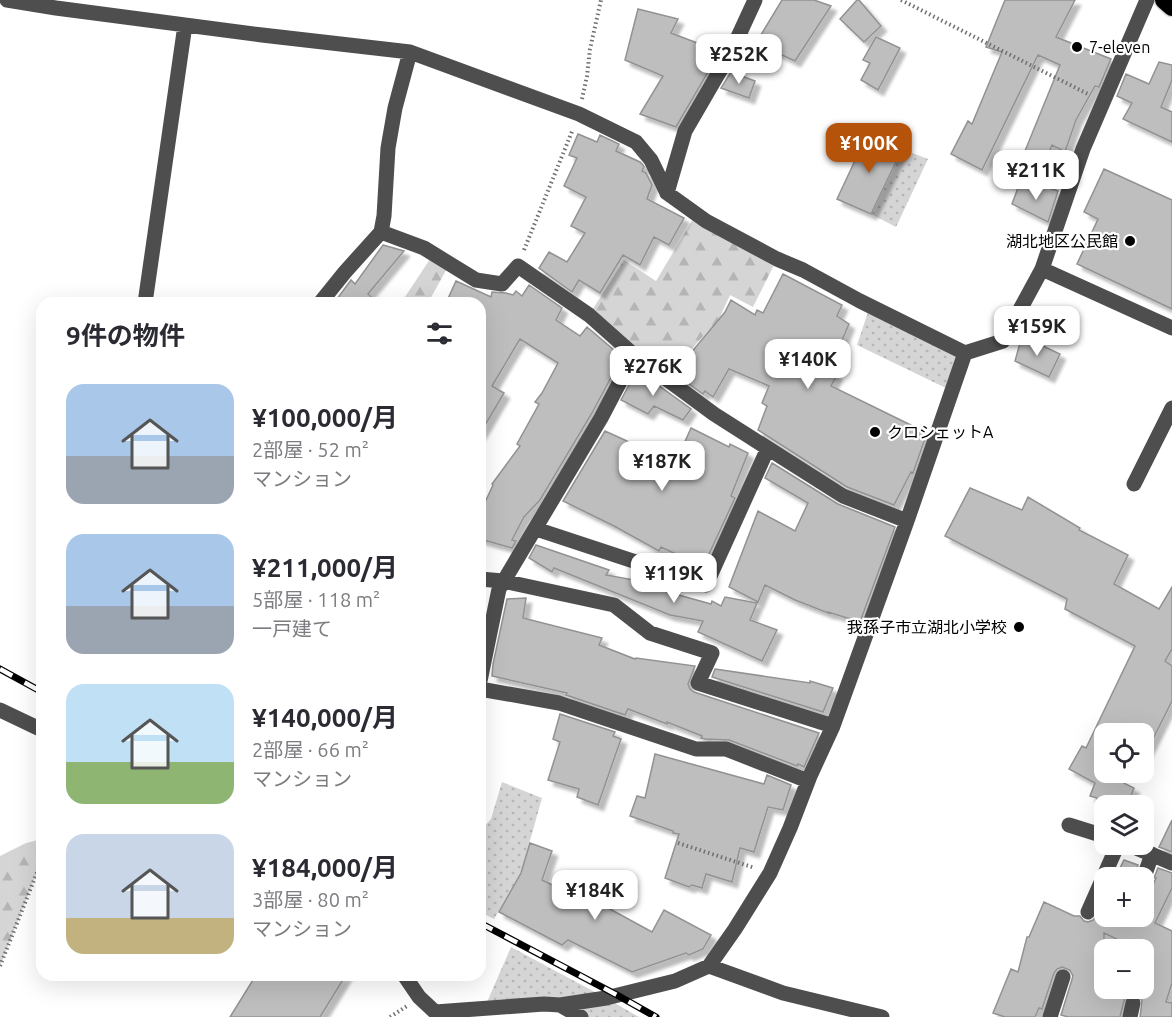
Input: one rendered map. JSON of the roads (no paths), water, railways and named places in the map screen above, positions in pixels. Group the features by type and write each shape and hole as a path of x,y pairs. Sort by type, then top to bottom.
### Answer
{"highway":[{"path":"1164,0 1172,7"}],"street":[{"path":"7,0 185,25 410,52 579,114 636,142 651,160 667,193 706,221 965,353 1003,340 1042,269 1083,149 1146,0"},
{"path":"667,193 685,131 732,50 755,0"},
{"path":"146,297 185,25"},
{"path":"325,297 381,232 388,148 410,52"},
{"path":"381,232 424,248 476,280 502,284 518,266 588,315 634,355 714,414 843,496 907,521"},
{"path":"1042,269 1172,328"},
{"path":"408,981 419,997 435,1012 544,1004 561,1005 606,998 675,981 709,966 770,873 790,828 832,726 965,353"},
{"path":"486,652 499,589 601,418 634,355"},
{"path":"1134,484 1172,408"},
{"path":"536,529 706,585 768,448"},
{"path":"486,580 503,581 614,605 650,633 711,653 698,683 832,726"},
{"path":"486,690 559,703 696,749 726,749 808,782"},
{"path":"0,710 36,727"},
{"path":"1069,825 1094,833"},
{"path":"1088,912 1113,855"},
{"path":"1154,855 1172,863"},
{"path":"709,966 822,1010 882,1017"},
{"path":"1050,1017 1063,977"},
{"path":"561,1005 581,1017"}],"railway":[{"path":"0,669 36,689"},
{"path":"486,926 656,1017"}],"place":[{"name":"7-eleven","path":"1077,47"},
{"name":"湖北地区公民館","path":"1130,241"},
{"name":"クロシェットA","path":"875,432"},
{"name":"我孫子市立湖北小学校","path":"1019,627"}]}
